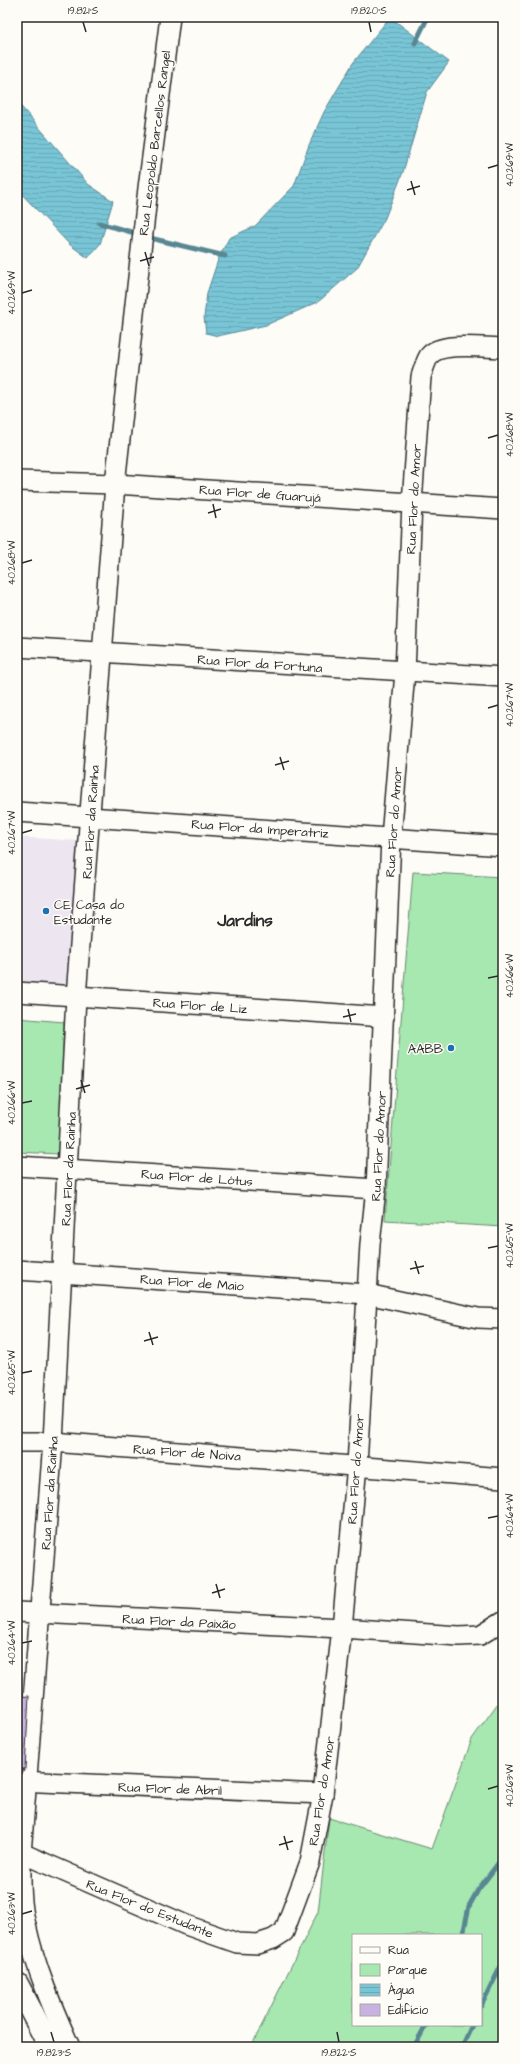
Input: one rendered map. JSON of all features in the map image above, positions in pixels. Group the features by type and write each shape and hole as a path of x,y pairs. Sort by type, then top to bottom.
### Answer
{"main road":[{"path":"17,1984 50,2047"}],"street":[{"name":"Rua Leopoldo Barcellos Rangel","path":"115,484 148,188 170,17"},
{"name":"Rua Flor do Amor","path":"284,1932 310,1862 323,1794 342,1628 357,1465 367,1294 376,1189 391,838 405,672 412,503 422,377 424,367 430,355 442,349 456,346 503,348"},
{"name":"Rua Flor de Guarujá","path":"17,481 115,484 503,509"},
{"name":"Rua Flor da Rainha","path":"70,2047 37,1964 26,1925 22,1897 19,1853 22,1782 40,1614 53,1442 76,997 91,816 115,484"},
{"name":"Rua Flor da Fortuna","path":"17,647 503,677"},
{"name":"Rua Flor da Imperatriz","path":"17,812 503,846"},
{"name":"Rua Flor de Liz","path":"17,992 384,1017"},
{"name":"Rua Flor de Lótus","path":"17,1166 376,1189"},
{"name":"Rua Flor de Maio","path":"17,1270 367,1294 478,1318 503,1319"},
{"name":"Rua Flor de Noiva","path":"17,1442 53,1442 357,1465 503,1478"},
{"name":"Rua Flor da Paixão","path":"17,1612 342,1628 459,1636 480,1635 503,1621"},
{"name":"Rua Flor de Abril","path":"22,1782 323,1794"},
{"name":"Rua Flor do Estudante","path":"19,1853 186,1925 237,1943 258,1944 273,1939 284,1932"}],"shaded area":[{"name":"CE Casa do Estudante","path":"17,837 81,841 68,984 17,982"}],"green space":[{"name":"AABB","path":"413,872 503,877 503,1227 385,1220"},
{"path":"17,1018 64,1022 59,1154 17,1152"},
{"path":"503,1696 503,2047 251,2047 318,1912 329,1818 432,1849 472,1739"}],"water":[{"path":"390,17 449,62 427,92 403,172 385,218 357,268 318,302 266,325 218,336 206,333 204,317 207,293 219,257 229,238 255,226 294,186 309,145 324,112 353,63"},
{"path":"17,102 88,184 113,201 100,244 88,258 69,244 17,189"}],"building":[{"path":"29,1696 25,1769 17,1769 17,1697"}],"waterway":[{"path":"415,43 428,17"},
{"path":"99,223 135,233"},
{"path":"150,238 225,256"},
{"path":"463,1934 469,1906 478,1890 503,1857"},
{"path":"482,2004 503,1962"},
{"path":"414,2047 425,2026"},
{"path":"462,2047 472,2026"}],"place":[{"name":"CE Casa do Estudante","path":"46,911"},
{"name":"AABB","path":"451,1048"}],"district":[{"name":"Jardins","path":"245,920"}]}
